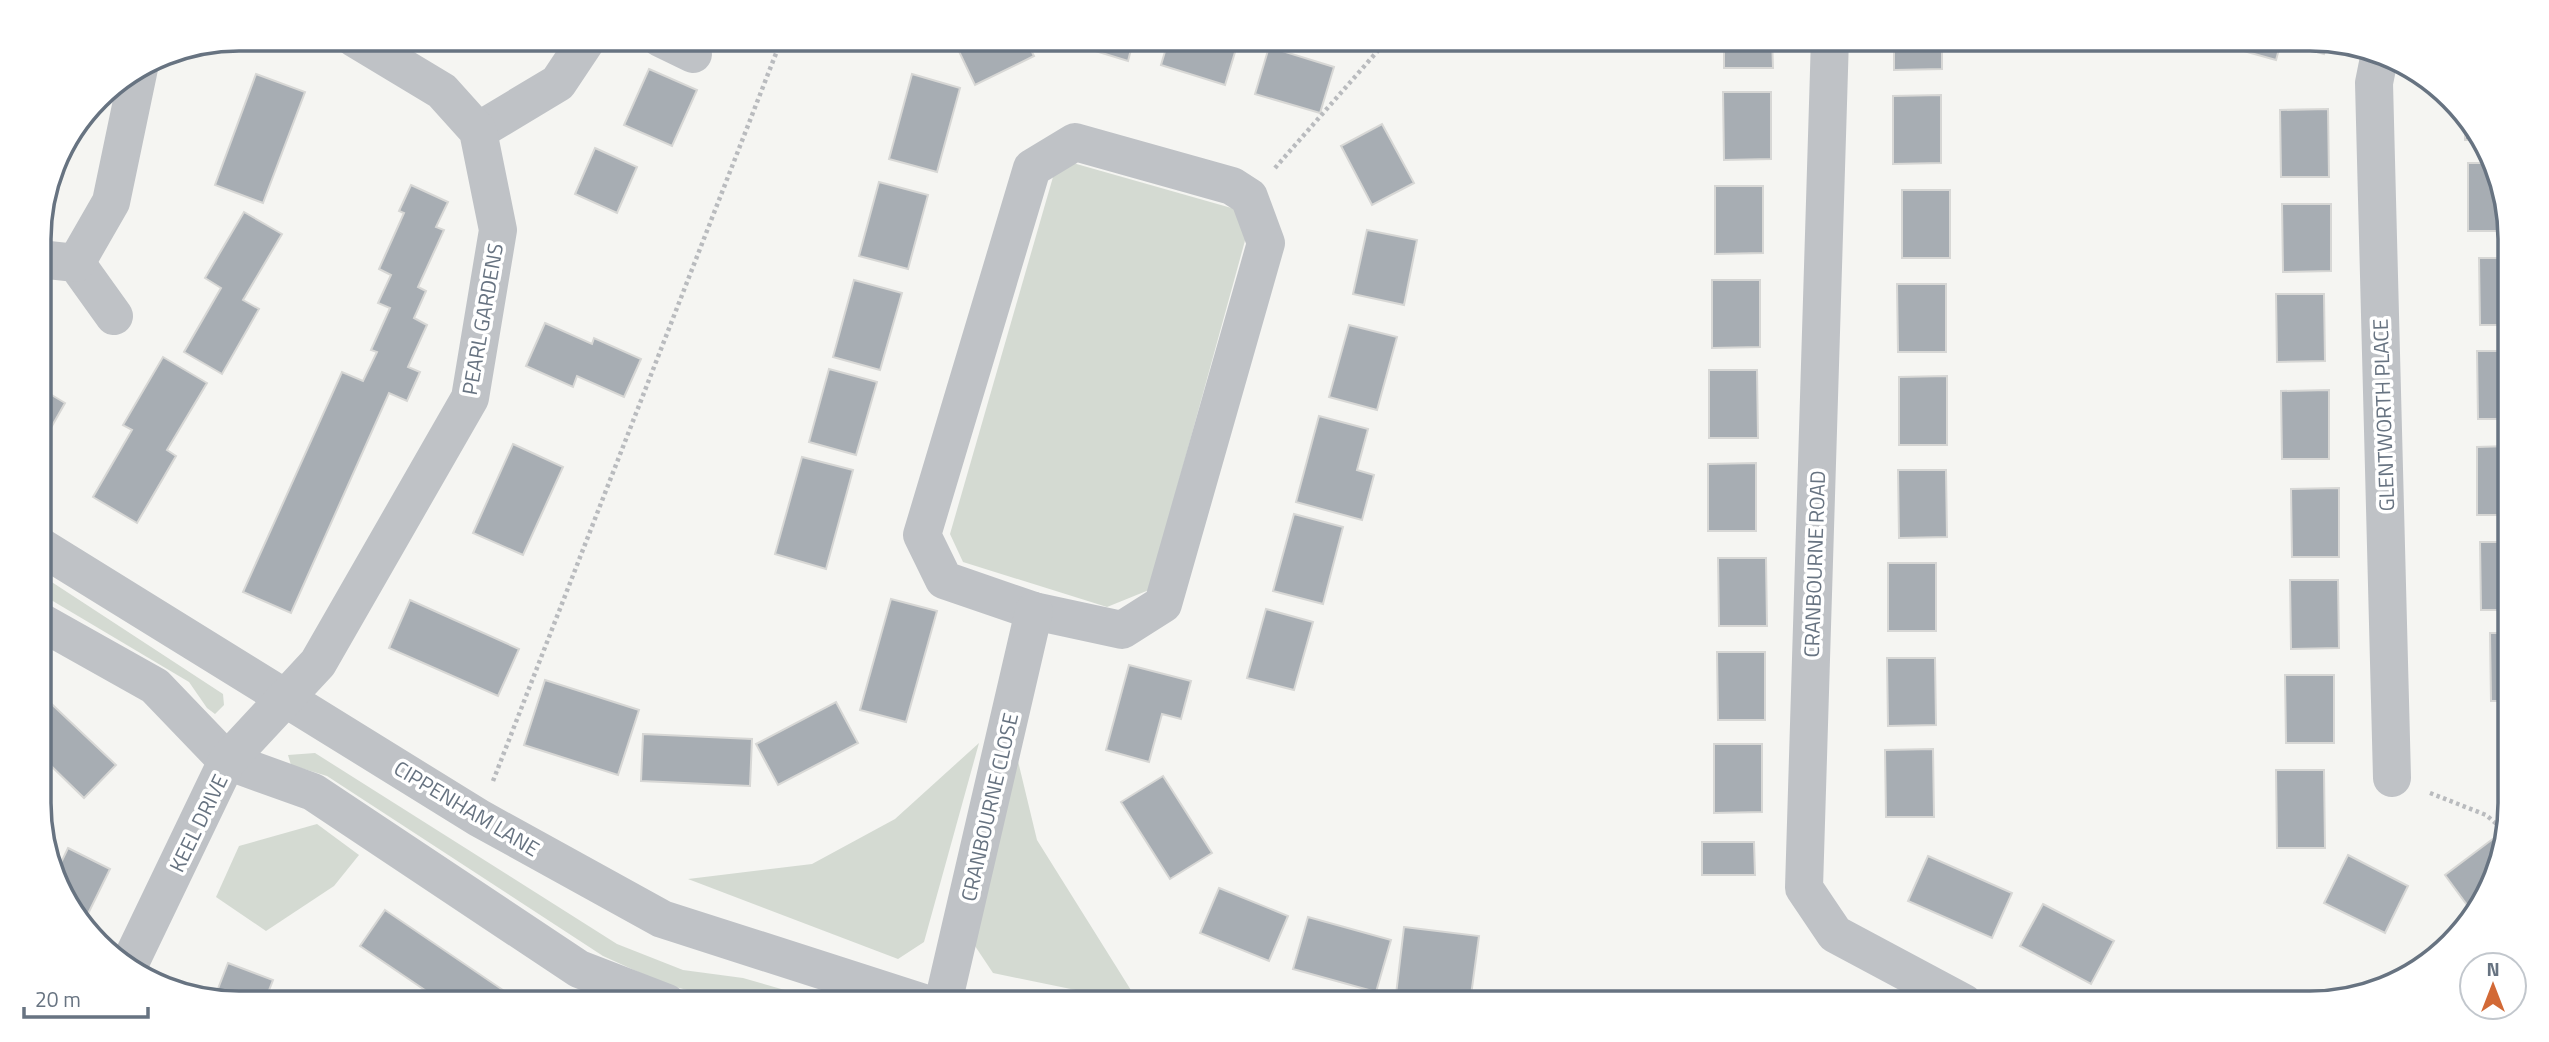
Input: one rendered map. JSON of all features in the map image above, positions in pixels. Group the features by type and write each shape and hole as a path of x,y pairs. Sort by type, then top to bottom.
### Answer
{"street":[{"path":"376,51 442,91 478,131 558,83 579,51"},
{"name":"CRANBOURNE ROAD","path":"1830,51 1804,888 1835,934 1942,991"},
{"name":"GLENTWORTH PLACE","path":"2378,64 2374,83 2392,778"},
{"path":"76,263 111,202 136,82"},
{"name":"PEARL GARDENS","path":"285,696 318,663 470,398 498,230 478,131"},
{"path":"1075,142 1232,186 1249,197 1266,243 1163,604 1122,630 1034,611 944,580 922,535 1032,169 1075,142"},
{"path":"51,261 76,263 114,316"},
{"name":"CIPPENHAM LANE","path":"51,553 479,818 662,919 887,991"},
{"name":"CRANBOURNE CLOSE","path":"946,991 1034,611"},
{"path":"51,628 155,686 227,761 313,792 579,970 635,991"},
{"name":"KEEL DRIVE","path":"132,959 227,761 285,696"}],"path":[{"path":"479,818 777,51"},
{"path":"1249,197 1378,51"},
{"path":"2392,778 2486,815 2497,824"}],"shaded area":[{"path":"1073,163 1235,209 1246,237 1149,590 1107,607 963,562 950,534 1053,177"},
{"path":"51,582 223,694 224,705 215,714 207,708 189,682 51,600"},
{"path":"979,743 924,942 898,959 688,879 812,864 895,819"},
{"path":"315,753 617,944 683,970 743,978 788,991 691,991 667,985 603,956 327,776 291,765 288,755"},
{"path":"1017,757 1037,840 1131,991 1081,991 993,973 971,940"},
{"path":"317,824 359,855 334,886 266,931 216,897 239,846"}],"building":[{"path":"959,51 1032,51 1034,56 975,85"},
{"path":"1096,51 1131,51 1128,61"},
{"path":"1165,51 1235,51 1225,85 1161,65"},
{"path":"1268,51 1282,51 1334,67 1320,113 1255,94"},
{"path":"1724,51 1772,51 1773,68 1724,68"},
{"path":"1894,51 1942,51 1942,69 1894,70"},
{"path":"2244,51 2278,51 2276,60"},
{"path":"649,69 697,90 672,146 624,125"},
{"path":"256,74 305,92 263,203 215,185"},
{"path":"912,74 960,88 937,172 889,159"},
{"path":"1723,92 1771,92 1771,159 1724,160"},
{"path":"1941,95 1941,163 1893,164 1893,96"},
{"path":"2328,109 2329,177 2281,177 2280,110"},
{"path":"1382,124 1414,183 1372,205 1341,146"},
{"path":"595,148 637,167 617,213 575,194"},
{"path":"2468,163 2482,163 2492,190 2498,231 2468,231"},
{"path":"879,182 928,195 908,269 859,256"},
{"path":"411,185 448,202 436,227 444,230 418,287 426,291 414,318 427,325 408,367 420,372 407,401 389,393 291,613 243,592 342,372 363,381 377,352 371,350 390,308 378,303 391,275 379,269 404,213 399,211"},
{"path":"1715,186 1763,186 1763,253 1715,254"},
{"path":"1902,190 1950,190 1950,258 1902,258"},
{"path":"2282,204 2331,204 2331,271 2283,272"},
{"path":"244,212 282,234 243,300 259,309 222,374 184,352 221,288 205,278"},
{"path":"1367,230 1417,240 1404,305 1353,294"},
{"path":"2479,258 2498,258 2498,325 2480,325"},
{"path":"854,280 902,293 880,370 833,357"},
{"path":"1712,280 1760,280 1760,347 1712,348"},
{"path":"1897,284 1946,284 1946,352 1898,352"},
{"path":"2276,294 2324,294 2325,361 2277,362"},
{"path":"545,323 592,344 594,338 641,359 624,397 577,376 573,387 526,366"},
{"path":"1349,325 1397,337 1377,410 1329,397"},
{"path":"2477,351 2498,351 2498,419 2478,419"},
{"path":"163,357 207,383 167,450 176,456 137,523 93,497 132,430 123,425"},
{"path":"829,369 877,382 856,455 809,442"},
{"path":"1709,370 1757,370 1758,438 1709,438"},
{"path":"1947,376 1947,445 1899,445 1899,377"},
{"path":"2329,390 2329,459 2282,459 2281,391"},
{"path":"51,395 65,403 51,428"},
{"path":"1319,416 1368,429 1357,470 1374,475 1362,520 1296,502"},
{"path":"513,444 563,467 523,555 473,533"},
{"path":"2498,446 2498,515 2477,515 2477,447"},
{"path":"802,457 853,470 826,569 775,554"},
{"path":"1756,463 1756,531 1708,531 1708,464"},
{"path":"1898,470 1946,470 1947,537 1899,538"},
{"path":"2339,488 2339,557 2292,557 2291,489"},
{"path":"1294,514 1343,527 1323,604 1273,591"},
{"path":"2480,542 2498,542 2498,610 2481,610"},
{"path":"1718,558 1766,558 1767,626 1719,626"},
{"path":"1888,563 1936,563 1936,631 1888,631"},
{"path":"2290,580 2338,580 2339,648 2291,649"},
{"path":"891,599 937,611 906,722 860,710"},
{"path":"410,600 519,649 498,696 389,648"},
{"path":"1266,609 1313,622 1294,690 1247,678"},
{"path":"2490,633 2498,633 2498,701 2491,701"},
{"path":"1717,652 1765,652 1765,720 1718,720"},
{"path":"1887,658 1935,658 1936,725 1888,726"},
{"path":"1129,665 1191,681 1181,719 1162,714 1149,762 1106,750"},
{"path":"2285,675 2334,675 2334,743 2286,743"},
{"path":"545,680 639,710 618,775 524,745"},
{"path":"836,702 858,743 778,785 756,744"},
{"path":"51,703 116,765 84,798 51,766"},
{"path":"643,734 752,739 750,786 641,781"},
{"path":"1714,744 1762,744 1762,812 1714,813"},
{"path":"1933,749 1934,817 1886,817 1885,750"},
{"path":"2276,770 2324,770 2325,848 2277,848"},
{"path":"1163,776 1212,853 1170,879 1121,802"},
{"path":"2495,837 2488,864 2468,906 2445,875"},
{"path":"1702,842 1754,842 1755,875 1702,875"},
{"path":"68,848 110,869 87,915 70,886 61,863"},
{"path":"2348,855 2408,886 2385,933 2324,903"},
{"path":"1928,856 2012,893 1992,938 1908,901"},
{"path":"1219,888 1288,916 1269,961 1200,933"},
{"path":"2043,904 2114,941 2091,984 2020,946"},
{"path":"385,910 504,991 426,991 360,946"},
{"path":"1308,917 1391,940 1376,991 1293,969"},
{"path":"1404,927 1479,936 1472,991 1396,991"},
{"path":"228,963 273,980 269,991 218,990"}]}
